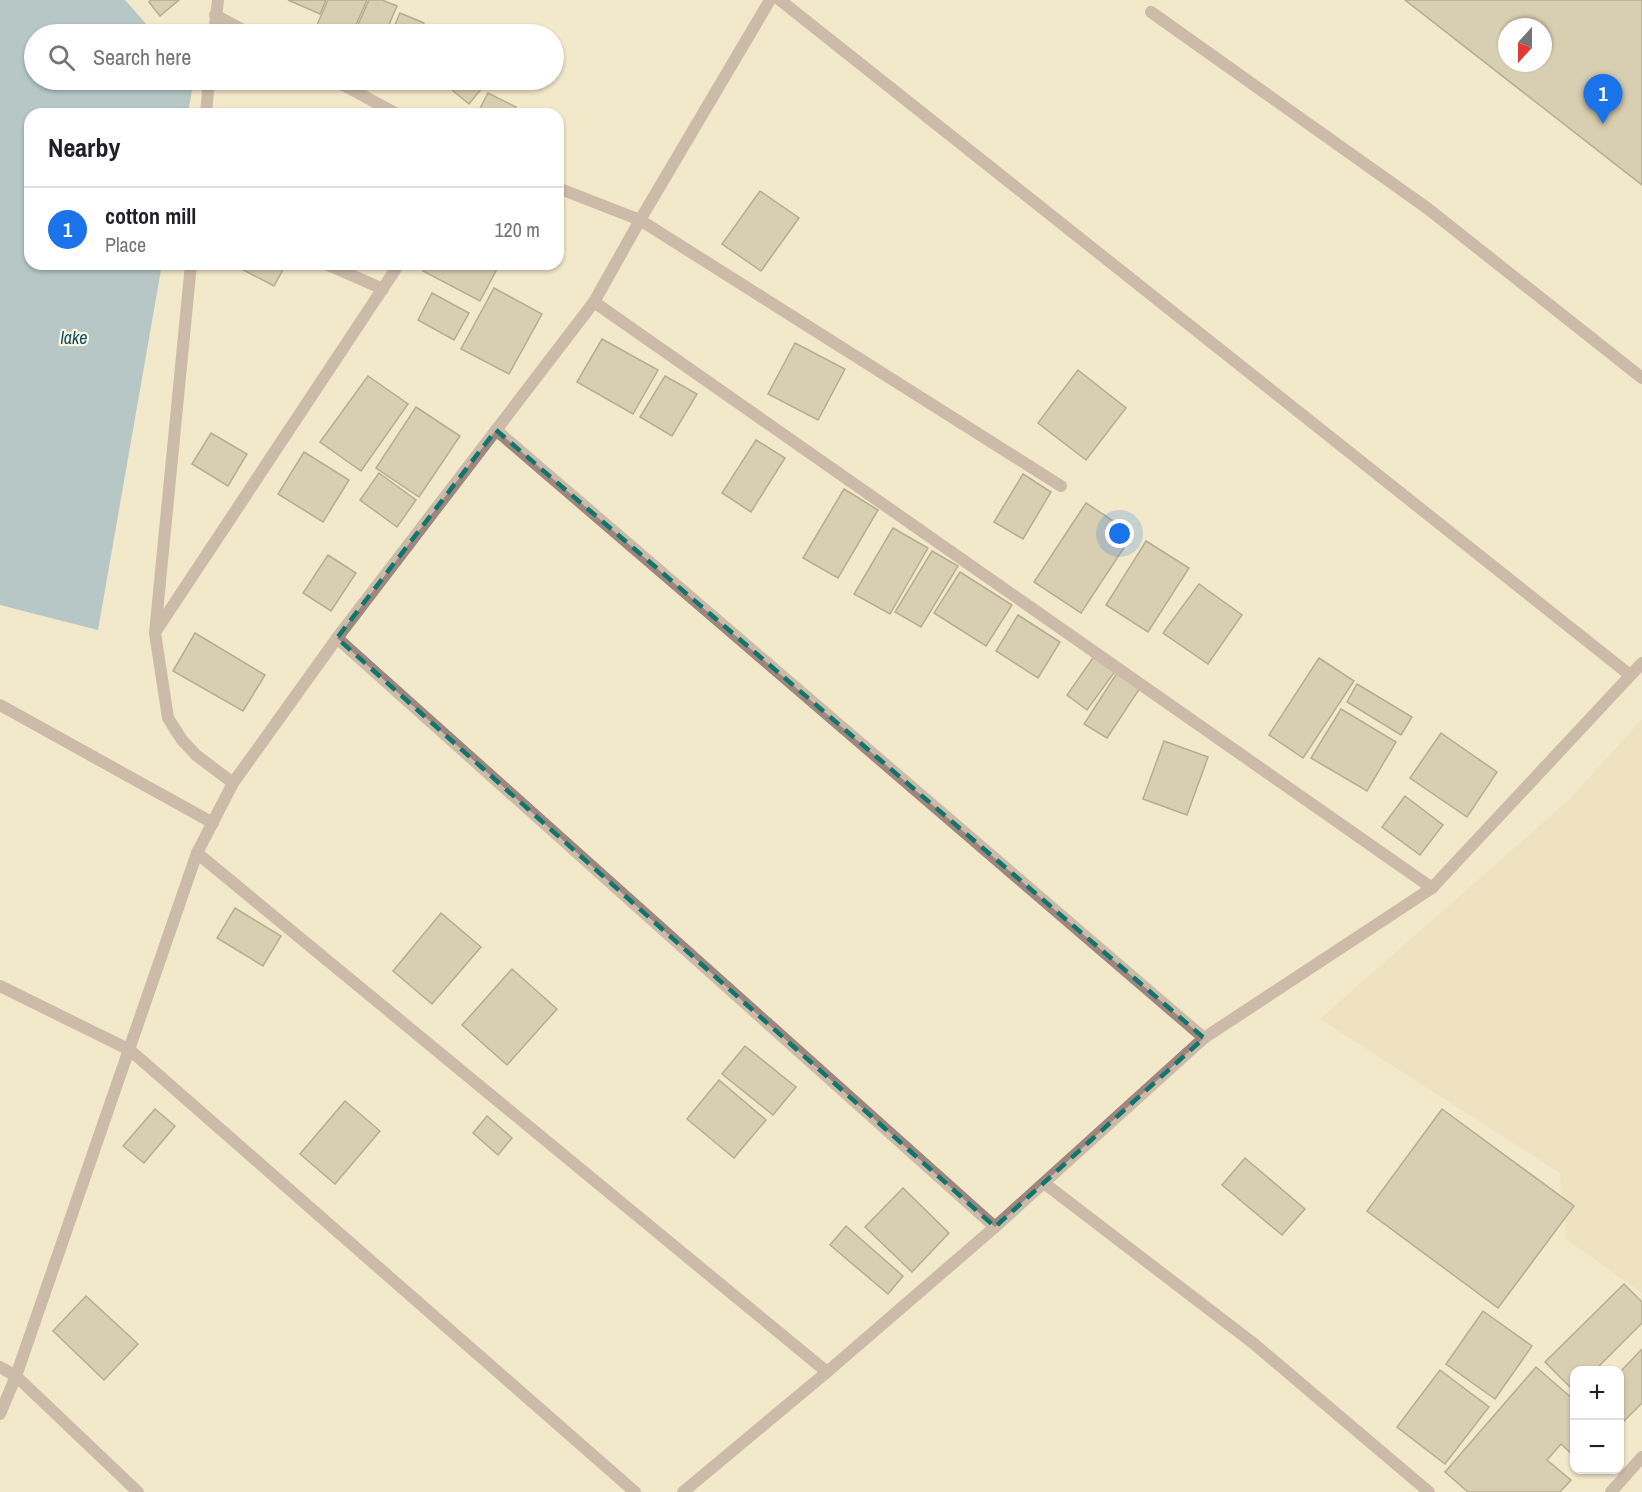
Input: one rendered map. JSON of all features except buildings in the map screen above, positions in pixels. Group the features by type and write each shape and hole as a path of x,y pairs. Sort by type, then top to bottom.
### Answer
{"street":[{"path":"215,24 218,0"},
{"path":"0,1414 16,1376 197,854 232,783 337,638 594,302 770,0"},
{"path":"780,0 1630,675"},
{"path":"1151,12 1427,208 1642,378"},
{"path":"215,15 232,24"},
{"path":"207,108 208,90"},
{"path":"353,90 386,108"},
{"path":"564,190 640,220 1061,486"},
{"path":"190,270 155,633 168,718 182,740 196,755 232,783"},
{"path":"340,270 383,289"},
{"path":"155,633 395,270"},
{"path":"594,302 1432,888"},
{"path":"496,430 1204,1038"},
{"path":"337,638 995,1227"},
{"path":"683,1492 995,1227 1204,1038 1432,888 1642,663"},
{"path":"0,705 213,823"},
{"path":"197,854 827,1372"},
{"path":"0,986 130,1050 635,1492"},
{"path":"1044,1183 1253,1343 1430,1492"},
{"path":"0,1367 16,1376 138,1492"},
{"path":"1611,1492 1642,1457"}],"highlighted area":[{"path":"496,430 1204,1038 995,1227 337,638"}],"shaded area":[{"path":"1642,719 1642,1293 1566,1239 1560,1173 1320,1019 1570,799"}],"water":[{"name":"lake","path":"0,0 125,0 146,24 24,24 24,90 192,90 189,108 24,108 24,270 161,270 98,630 0,605"}],"place":[{"name":"cotton mill","path":"1603,124"}]}
